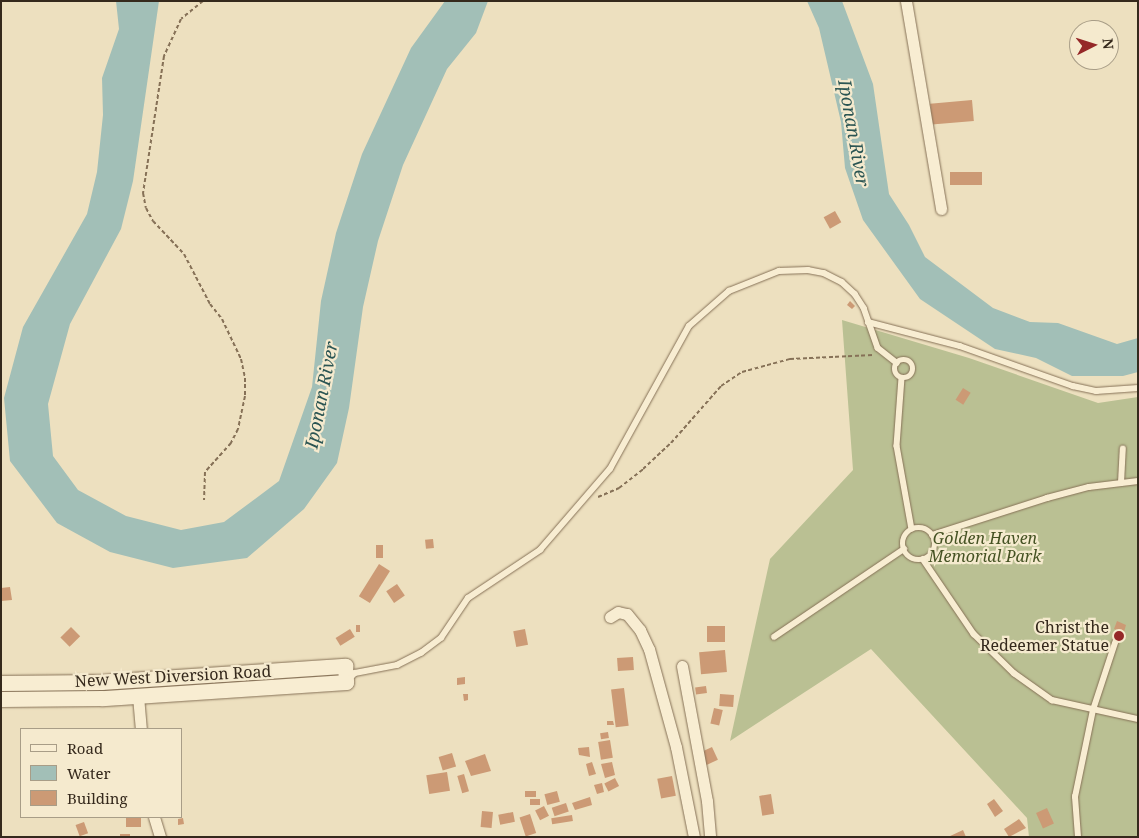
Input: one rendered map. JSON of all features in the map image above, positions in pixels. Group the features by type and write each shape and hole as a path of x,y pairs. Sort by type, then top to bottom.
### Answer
{"street":[{"path":"906,1 941,209"},
{"path":"610,617 618,612 627,614 640,630 649,649 676,747 694,837"},
{"path":"682,666 706,801 710,837"},
{"name":"New West Diversion Road","path":"1,683 210,676 348,674"},
{"name":"New West Diversion Road","path":"1,699 138,696 348,674"},
{"path":"138,696 141,728"},
{"path":"154,818 160,837"}],"lane":[{"path":"348,674 397,664 421,654 441,638 468,598 540,550 583,502 622,450 688,326 729,291 779,271 808,270 842,282 855,294 868,322 872,338 885,355 897,363"},
{"path":"868,322 960,346 1072,386 1096,391 1138,388"},
{"path":"897,363 905,360 912,364 910,376 902,378"},
{"path":"897,363 896,372 902,378 897,446 912,529"},
{"path":"1121,482 1123,449"},
{"path":"932,535 1047,498 1121,482 1138,481"},
{"path":"912,529 925,529 932,535 934,549 923,559 914,559 904,549 905,536 912,529"},
{"path":"774,637 904,549"},
{"path":"923,559 974,634 1014,673 1052,700 1138,719"},
{"path":"1078,837 1075,797 1093,710 1115,643"}],"path":[{"path":"203,1 181,19 164,56 144,193 146,208 153,221 184,254 210,304 222,319 241,359 246,378 245,396 238,429 231,443 205,472 204,500"},
{"path":"583,502 619,488 643,469 672,443 721,386 742,372 790,359 885,355"}],"green space":[{"name":"Golden Haven Memorial Park","path":"842,320 969,358 1098,403 1138,397 1138,837 1029,837 1027,818 871,649 730,741 770,559 853,470"}],"water":[{"name":"Iponan River","path":"116,1 159,1 133,181 121,229 70,324 48,404 53,456 78,490 126,516 181,530 224,522 279,481 312,387 321,301 336,233 362,154 411,48 445,1 488,1 476,33 447,69 403,165 378,241 363,307 349,408 337,463 304,509 247,558 173,568 110,552 57,523 10,461 4,398 23,327 87,214 97,172 103,115 102,78 119,29"},
{"name":"Iponan River","path":"807,1 842,1 873,84 889,194 909,225 925,257 993,308 1030,322 1058,323 1117,344 1138,338 1138,372 1123,376 1072,376 1036,358 995,349 920,299 863,220 845,168 841,122 819,28"}],"building":[{"path":"972,100 974,121 932,125 930,104"},
{"path":"950,172 982,172 982,185 950,185"},
{"path":"835,211 841,222 830,229 824,217"},
{"path":"850,301 855,306 852,309 847,305"},
{"path":"963,388 971,393 963,405 956,400"},
{"path":"433,539 434,548 426,549 425,540"},
{"path":"376,545 383,545 383,558 376,558"},
{"path":"379,564 390,571 370,603 359,596"},
{"path":"397,584 405,596 394,603 386,591"},
{"path":"10,587 12,600 1,601 1,588"},
{"path":"1117,621 1126,625 1124,632 1114,629"},
{"path":"356,625 360,625 360,632 356,632"},
{"path":"707,626 725,626 725,642 707,642"},
{"path":"71,627 80,636 70,647 60,638"},
{"path":"350,629 355,637 340,646 336,638"},
{"path":"525,629 528,645 516,647 513,631"},
{"path":"725,650 727,672 701,674 699,652"},
{"path":"633,657 634,670 618,671 617,658"},
{"path":"465,677 465,684 457,685 457,678"},
{"path":"706,686 707,693 696,694 695,688"},
{"path":"624,688 629,726 616,727 611,690"},
{"path":"463,694 468,694 468,700 464,701"},
{"path":"720,694 734,695 733,707 719,706"},
{"path":"714,708 723,710 719,726 710,724"},
{"path":"607,721 613,721 614,725 607,725"},
{"path":"608,732 609,738 601,739 600,733"},
{"path":"610,740 613,758 601,760 598,742"},
{"path":"589,747 590,757 579,755 578,748"},
{"path":"712,747 718,760 706,765 700,752"},
{"path":"452,753 456,766 443,770 439,757"},
{"path":"485,754 491,771 471,776 465,761"},
{"path":"592,762 596,774 589,776 586,764"},
{"path":"612,762 615,775 605,778 601,764"},
{"path":"447,772 450,791 429,794 426,775"},
{"path":"464,774 469,791 462,793 457,776"},
{"path":"672,776 676,796 661,798 657,779"},
{"path":"615,778 619,786 608,791 604,783"},
{"path":"602,783 604,792 597,794 594,785"},
{"path":"525,791 536,791 536,797 525,797"},
{"path":"557,791 560,802 547,805 544,794"},
{"path":"771,794 774,814 762,816 759,796"},
{"path":"590,797 592,805 575,810 572,803"},
{"path":"530,799 540,799 540,805 530,805"},
{"path":"994,799 1003,811 995,817 987,804"},
{"path":"566,803 569,812 555,816 552,808"},
{"path":"544,806 549,816 540,820 535,811"},
{"path":"1047,808 1054,824 1043,828 1036,813"},
{"path":"482,811 493,812 492,828 481,827"},
{"path":"513,812 515,822 500,825 498,815"},
{"path":"530,814 536,833 526,836 520,817"},
{"path":"572,815 573,821 552,824 551,818"},
{"path":"126,818 141,818 141,827 126,827"},
{"path":"183,818 184,824 178,825 178,819"},
{"path":"1019,819 1026,828 1009,837 1004,829"},
{"path":"84,822 88,833 80,836 76,825"},
{"path":"963,830 966,837 948,837"},
{"path":"120,834 130,834 130,837 120,837"}],"place":[{"name":"Christ the Redeemer Statue","path":"1119,636"}]}
